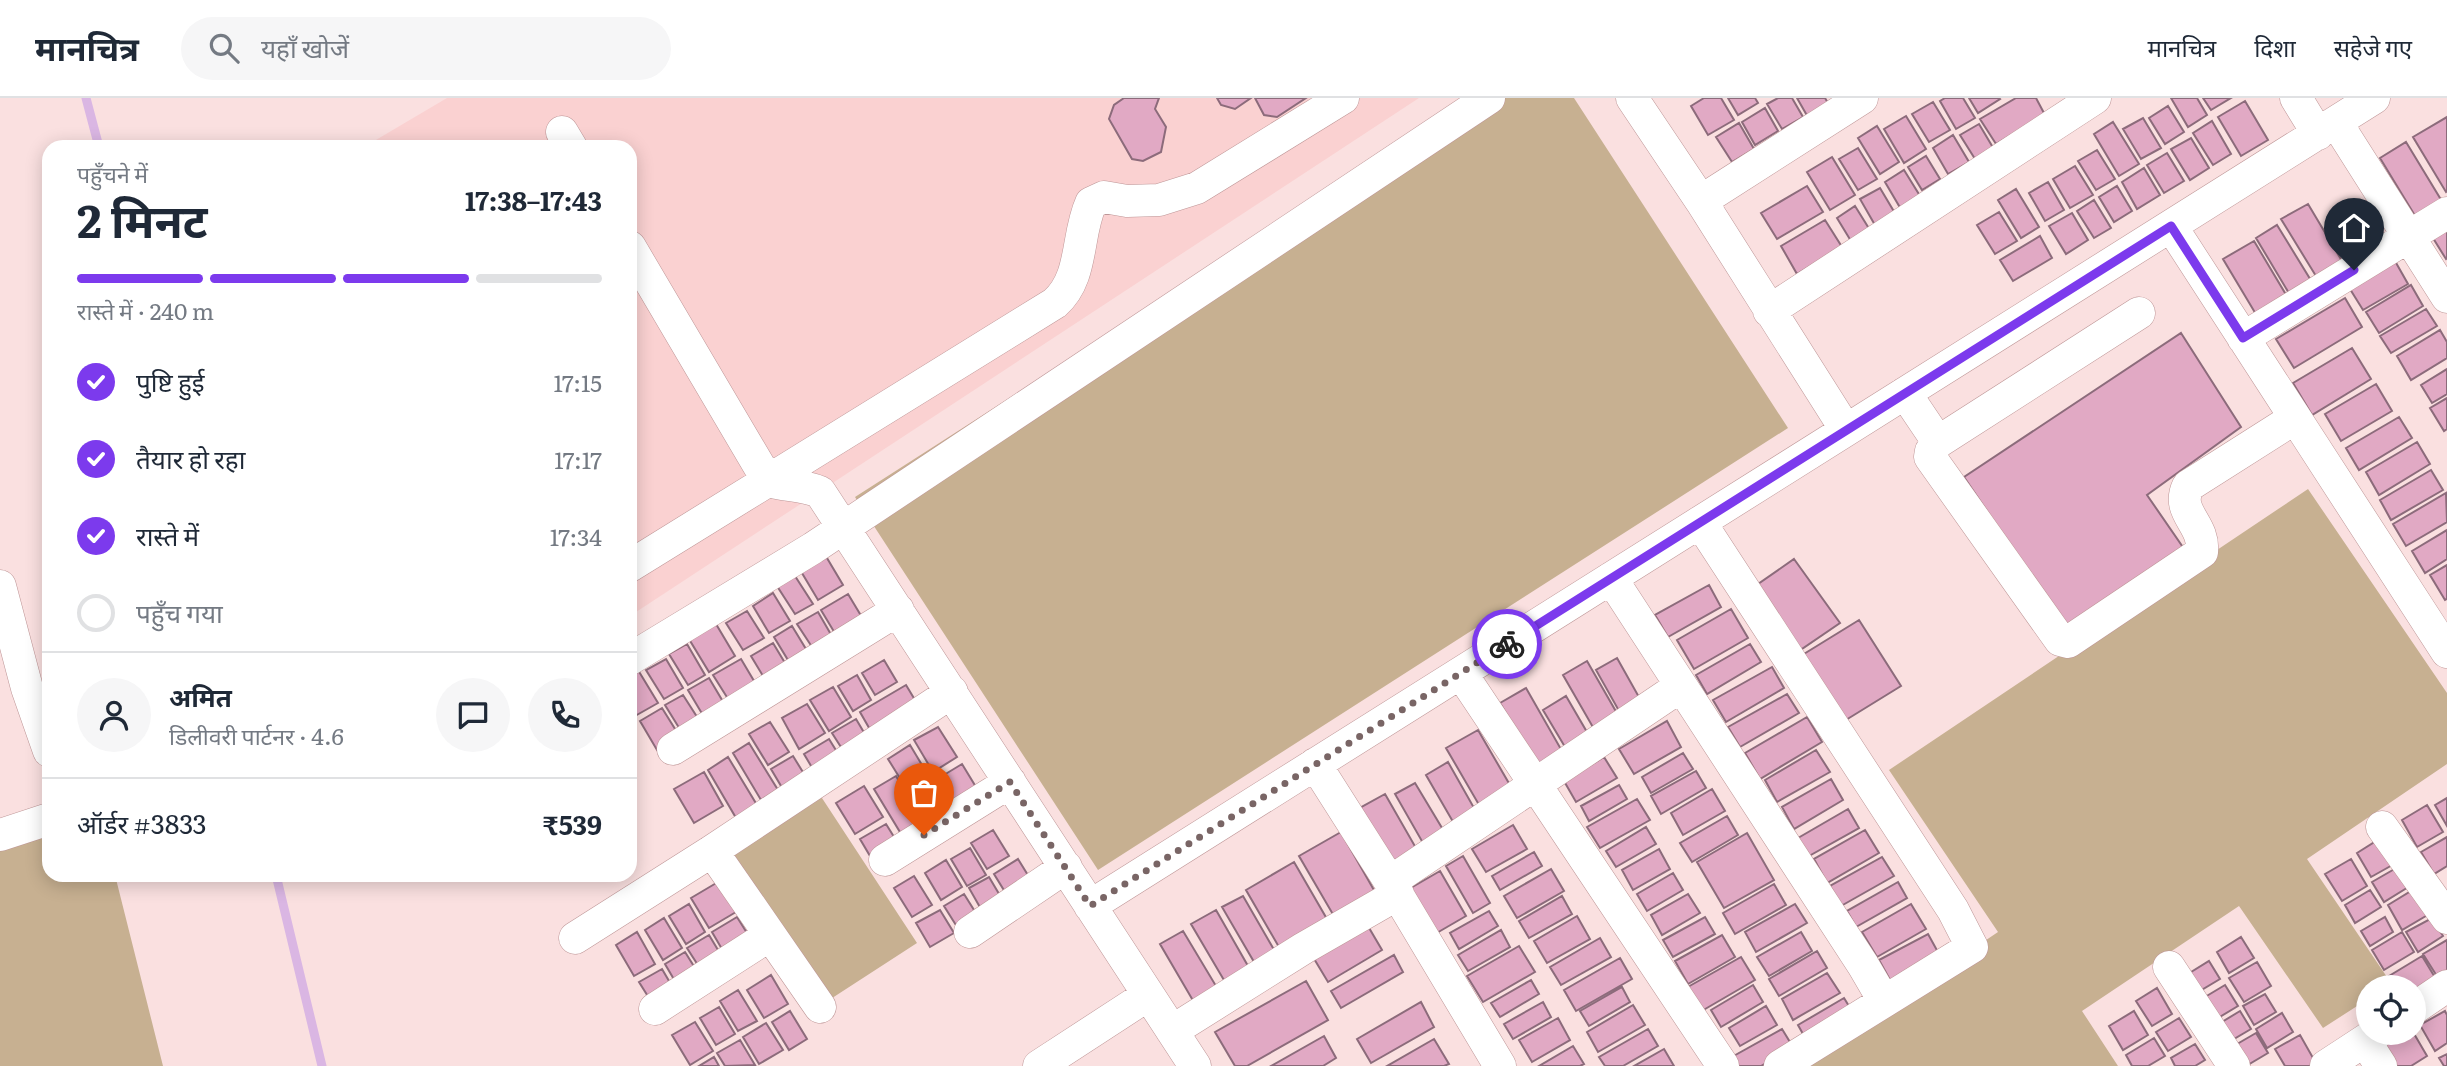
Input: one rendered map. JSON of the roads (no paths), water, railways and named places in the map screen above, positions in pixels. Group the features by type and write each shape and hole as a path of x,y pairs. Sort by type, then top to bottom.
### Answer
{"street":[{"path":"637,562 1055,303 1065,295 1071,283 1084,219 1091,203 1104,197 1127,201 1159,200 1197,188 1343,98"},
{"path":"637,655 844,527 1489,98"},
{"path":"1632,98 1701,201 1846,430"},
{"path":"1701,201 1863,98"},
{"path":"2296,98 2327,128 2409,237 2447,297"},
{"path":"1090,906 2374,98"},
{"path":"1769,311 2075,103"},
{"path":"2243,338 2447,213"},
{"path":"2171,226 2447,652"},
{"path":"637,259 768,481 786,486 805,485 820,492 1195,1066"},
{"path":"2139,313 1938,442 1931,451 1930,457 2060,640 2068,642 2202,552 2203,543 2183,496 2188,486 2295,418"},
{"path":"1905,393 1938,442"},
{"path":"1700,522 1954,910 1972,947 1780,1066"},
{"path":"1611,578 1884,1001"},
{"path":"0,586 14,691 42,739"},
{"path":"673,749 898,610"},
{"path":"1461,673 1723,1066"},
{"path":"1172,1031 1394,888 1536,785 1681,686"},
{"path":"575,938 952,692"},
{"path":"1315,764 1394,888 1500,1066"},
{"path":"885,860 1010,782"},
{"path":"0,835 42,821"},
{"path":"2382,827 2447,918"},
{"path":"712,851 820,1007"},
{"path":"970,932 1066,867"},
{"path":"655,1009 770,935"},
{"path":"2169,967 2234,1066"},
{"path":"2426,1000 2447,986"},
{"path":"1039,1066 1148,995"},
{"path":"2326,1066 2375,1047"}],"waterway":[{"path":"86,98 97,140"},
{"path":"278,882 322,1066"}]}
